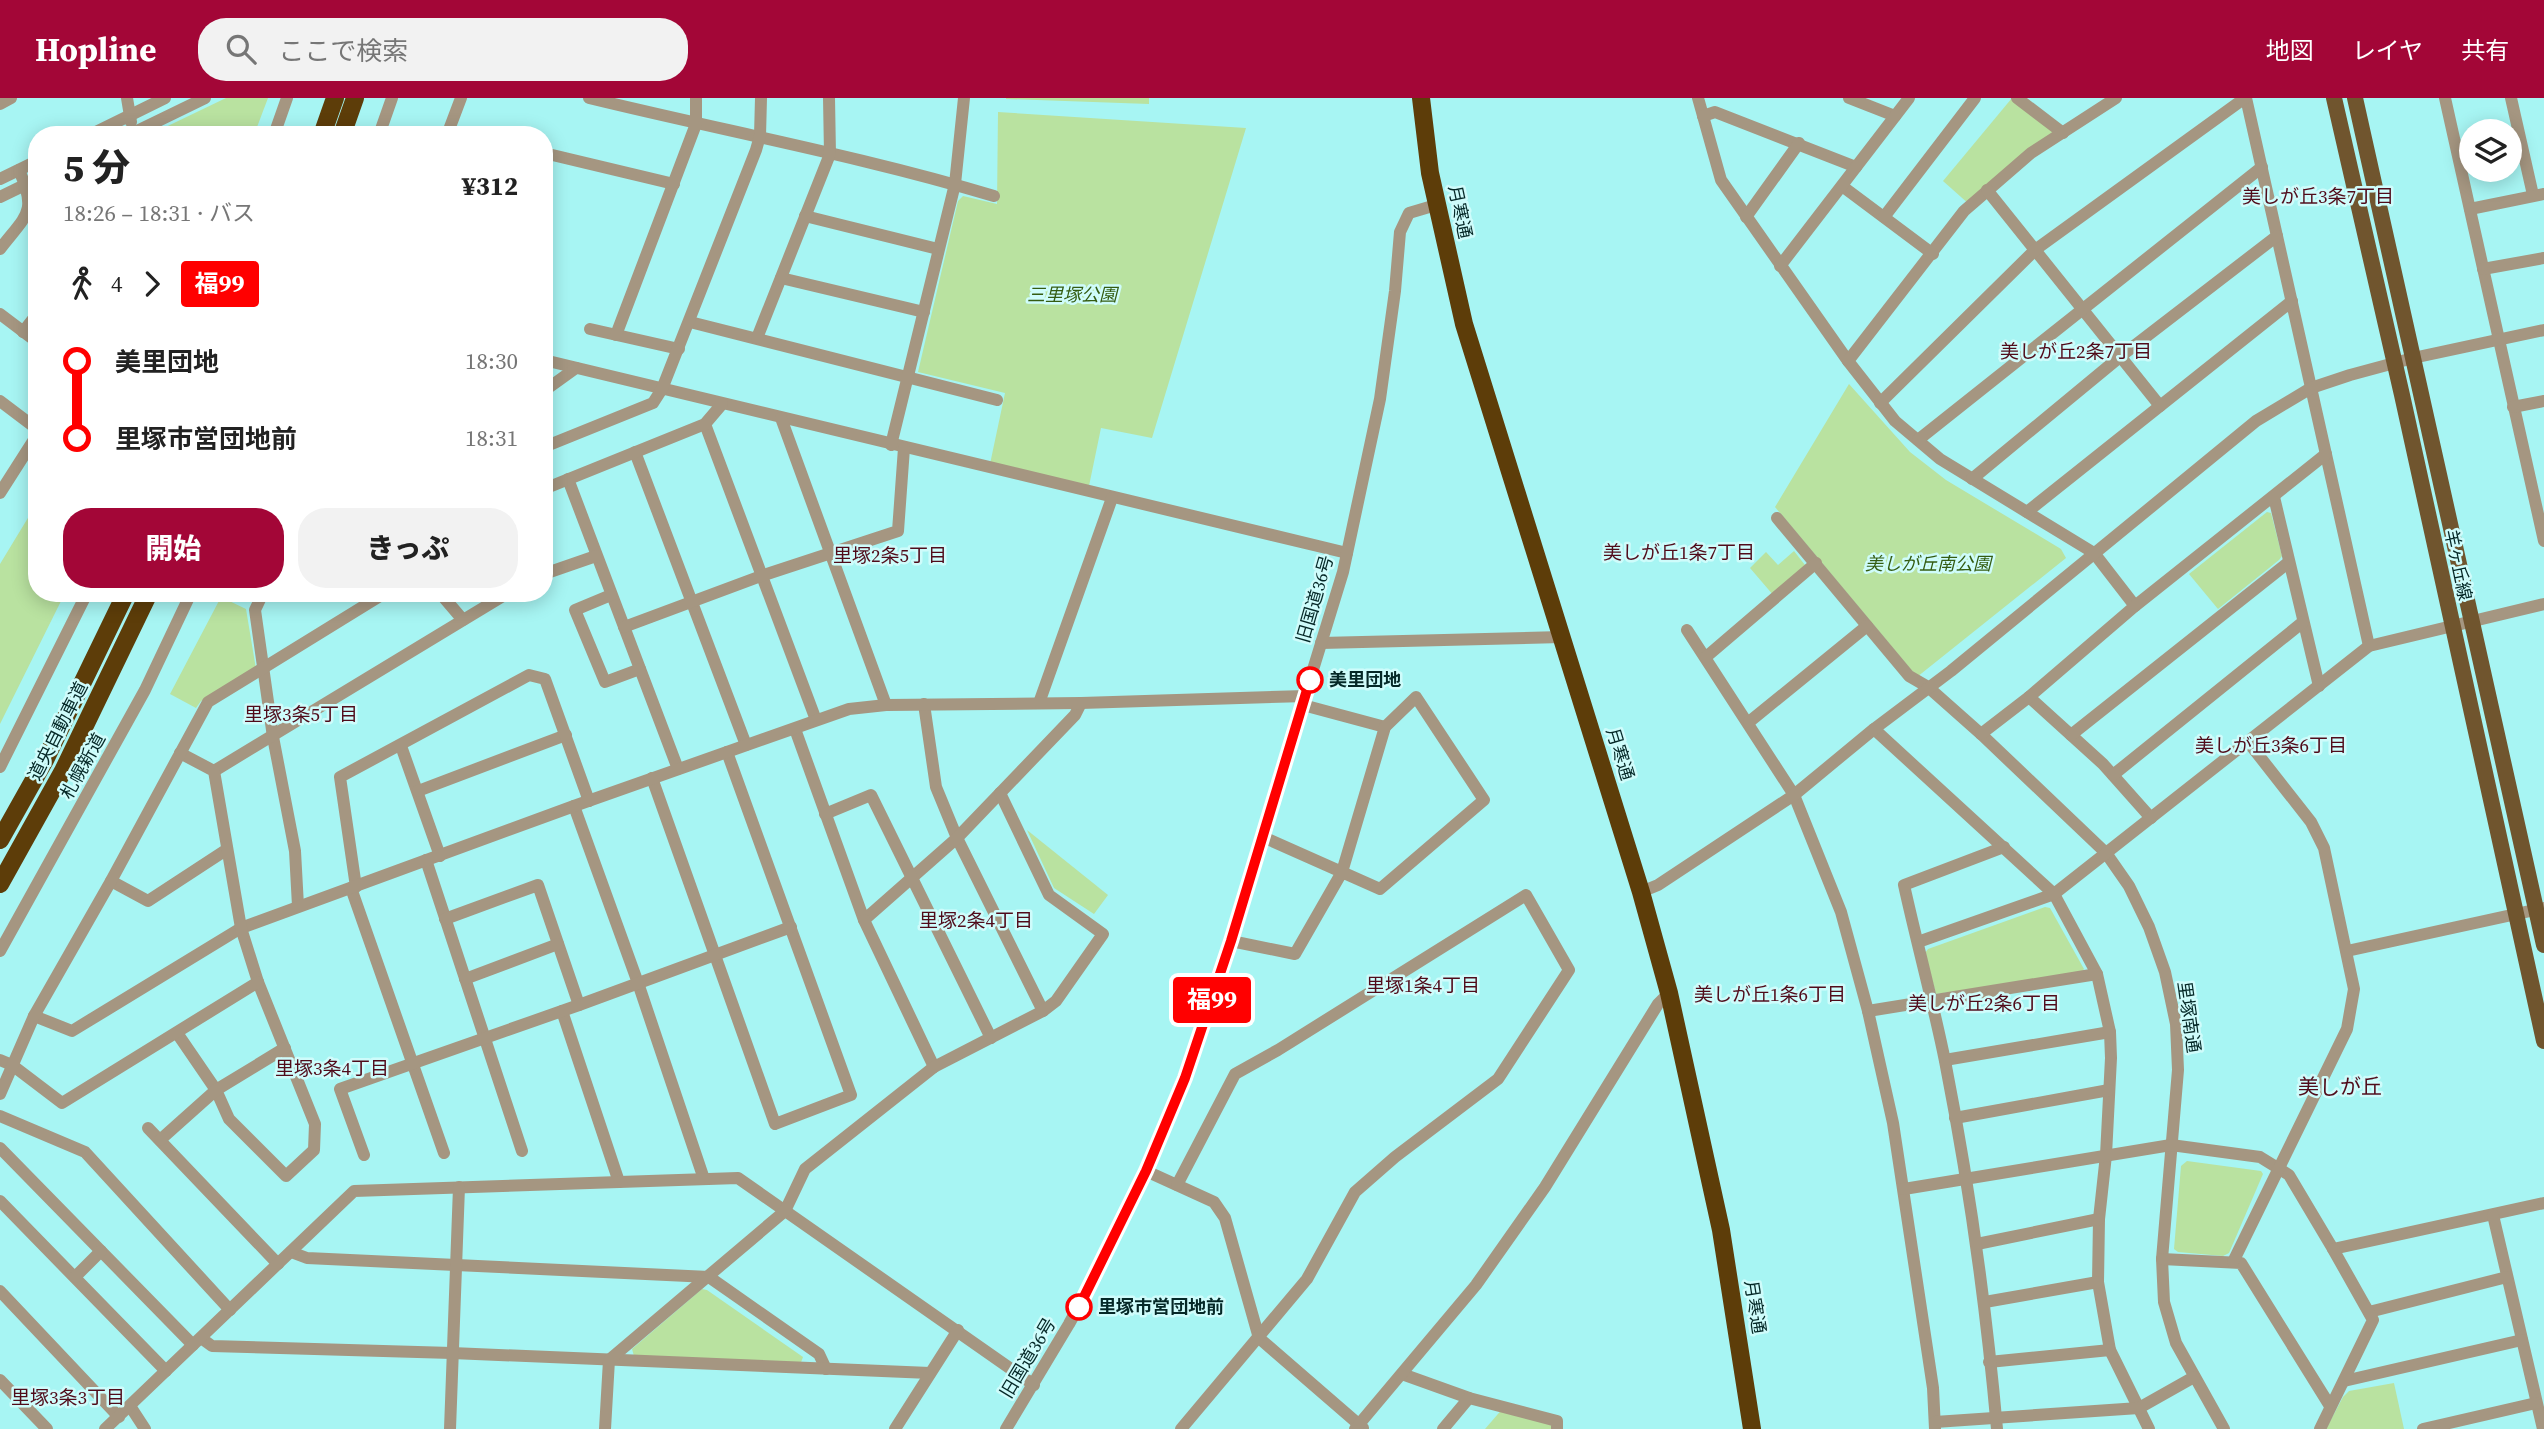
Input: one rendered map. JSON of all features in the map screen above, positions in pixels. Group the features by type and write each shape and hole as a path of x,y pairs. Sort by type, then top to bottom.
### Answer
{"highway":[{"path":"325,126 335,98"},
{"path":"345,126 355,98"},
{"name":"月寒通","path":"1421,98 1436,205 1475,362 1641,892 1668,993 1721,1230 1752,1429"},
{"name":"道央自動車道","path":"0,840 45,760 122,602"},
{"name":"道央自動車道","path":"0,884 63,771 145,602"}],"main road":[{"name":"羊ヶ丘線","path":"2334,98 2544,1041"},
{"name":"羊ヶ丘線","path":"2355,98 2472,621 2540,909 2544,945"}],"street":[{"path":"0,104 11,98"},
{"path":"127,98 131,126"},
{"path":"108,126 164,98"},
{"path":"147,126 205,98"},
{"path":"277,126 287,98"},
{"path":"382,126 392,98"},
{"path":"451,126 461,98"},
{"path":"589,98 696,124 760,136 994,196"},
{"path":"616,335 696,124 696,98"},
{"path":"553,443 653,403 662,389 760,136 761,98"},
{"path":"757,338 830,154 829,98"},
{"path":"624,627 761,576 898,531 898,447 909,377 955,184 964,98"},
{"path":"1698,98 1721,180 1848,361 1895,421 1940,459 2094,554 2135,606"},
{"path":"1849,98 1895,116"},
{"path":"1780,266 1909,98"},
{"path":"1884,217 1975,98"},
{"path":"2017,98 2063,133"},
{"path":"1848,361 1964,211 2031,153 2116,98"},
{"path":"1880,402 2035,250 2246,98 2369,646"},
{"path":"2445,98 2544,541"},
{"path":"2470,209 2539,194 2511,98"},
{"path":"1703,116 1715,112 1856,167"},
{"path":"1746,217 1799,144"},
{"path":"553,155 674,184"},
{"path":"0,179 28,166"},
{"path":"1918,440 2262,167"},
{"path":"19,170 28,178"},
{"path":"0,197 28,183"},
{"path":"1842,186 1933,254"},
{"path":"1987,190 2160,406"},
{"name":"旧国道36号","path":"1012,1427 1098,1271 1146,1171 1189,1066 1231,941 1347,554 1380,399 1400,232 1409,213 1436,205"},
{"path":"0,249 28,210"},
{"path":"805,216 938,249"},
{"path":"1972,479 2121,356 2277,236"},
{"path":"2483,269 2544,258"},
{"path":"781,278 924,312"},
{"path":"2027,513 2292,301"},
{"path":"0,314 28,336"},
{"path":"690,322 997,400"},
{"path":"23,332 28,326"},
{"path":"590,329 679,349"},
{"path":"1641,892 1658,885 1794,795 2256,421 2311,388 2413,358 2544,330"},
{"path":"553,362 1347,554"},
{"path":"553,385 576,368"},
{"path":"0,401 28,422"},
{"path":"2513,407 2544,401"},
{"path":"553,485 705,424 722,404"},
{"path":"782,418 886,705"},
{"path":"705,424 816,720"},
{"path":"1,489 28,448"},
{"path":"635,452 746,746"},
{"path":"1981,734 2029,697 2135,606 2326,454"},
{"path":"568,479 678,769"},
{"path":"2274,497 2319,686"},
{"path":"1039,704 1112,498"},
{"name":"里塚南通","path":"1777,518 1909,676 1928,687 1981,734 2106,853 2129,886 2165,972 2176,1024 2178,1070 2162,1259 2165,1302 2176,1343 2224,1429"},
{"path":"553,571 596,556"},
{"path":"2071,735 2289,562"},
{"path":"1706,657 1816,563"},
{"path":"611,595 575,610 605,682 640,669"},
{"path":"0,767 83,602"},
{"name":"札幌新道","path":"0,951 145,690 187,602"},
{"path":"259,602 255,610 273,737 295,851 298,906"},
{"path":"0,1094 6,1062 111,881 208,702 370,602"},
{"path":"448,602 463,620"},
{"path":"214,771 493,602"},
{"path":"1918,942 2054,894 2369,646 2544,604"},
{"path":"2113,775 2303,622"},
{"path":"1749,722 1867,626"},
{"path":"1687,629 1794,795 1841,912 1868,1011 1893,1123 1933,1388 1935,1425 1997,1423 2138,1408 2194,1377"},
{"path":"1321,643 1562,637"},
{"path":"444,1153 354,888 340,777 529,675 545,679 589,801"},
{"path":"1231,941 1295,954 1342,872 1385,727 1416,697 1484,800 1380,889 1342,872 1263,837"},
{"path":"2029,697 2113,775 2151,818"},
{"path":"34,1016 72,1031 241,928 849,709 886,705 1304,700 1385,727"},
{"path":"864,920 957,838 1075,715 1081,703"},
{"path":"924,705 936,788 957,838 1043,1011"},
{"path":"794,729 864,920 934,1067"},
{"path":"1874,729 2054,894 2096,974 2110,1032 2098,1282 2110,1350 2149,1429"},
{"path":"418,791 566,735"},
{"path":"2233,1262 2347,1029 2354,989 2324,848 2311,821 2249,743"},
{"path":"401,746 440,856"},
{"path":"652,778 775,1124 851,1095 727,752"},
{"path":"180,753 214,771"},
{"path":"177,1033 216,1090 229,1119 286,1175 314,1150 315,1124 258,982 241,928 214,771"},
{"path":"605,1429 609,1360 786,1211 805,1169 934,1067 1043,1011 1056,1001 1103,934 1049,895 1000,793"},
{"path":"825,814 871,795 991,1038"},
{"path":"574,806 705,1179"},
{"path":"1997,1423 1985,1302 1967,1180 1945,1060 1904,885 2004,847"},
{"path":"111,881 148,901 226,850"},
{"path":"426,860 522,1151"},
{"path":"446,919 538,886 579,1005"},
{"path":"1177,1185 1235,1074 1526,895 1569,970 1498,1079 1395,1157 1355,1192 1307,1279 1181,1429"},
{"path":"2347,951 2540,909"},
{"path":"364,1155 340,1089 791,927"},
{"path":"465,979 558,944"},
{"path":"1868,1011 2096,974"},
{"path":"6,1062 62,1103 258,982"},
{"path":"1146,1171 1214,1202 1225,1218 1258,1338 1359,1428 1476,1285 1545,1188 1658,1004 1668,993"},
{"path":"562,1011 619,1182"},
{"path":"1945,1060 2110,1032"},
{"path":"160,1140 216,1090 285,1048"},
{"path":"1955,1118 2109,1090"},
{"path":"0,1116 85,1152 230,1310"},
{"path":"148,1128 278,1264"},
{"path":"1904,1189 2171,1145 2260,1157 2278,1167 2289,1175 2373,1320 2320,1429"},
{"path":"0,1148 101,1251 197,1342 212,1346 930,1373"},
{"path":"105,1429 355,1191 738,1178 1034,1385"},
{"path":"450,1429 459,1187"},
{"path":"0,1201 166,1371"},
{"path":"2333,1249 2544,1203"},
{"path":"2493,1214 2543,1429"},
{"path":"1977,1244 2099,1219"},
{"path":"75,1278 101,1251"},
{"path":"291,1251 307,1258 709,1277 820,1354 826,1369"},
{"path":"2162,1259 2241,1263 2330,1406"},
{"path":"2369,1312 2507,1278"},
{"path":"1985,1302 2098,1282"},
{"path":"0,1291 119,1417"},
{"path":"895,1429 958,1331"},
{"path":"2344,1381 2522,1340"},
{"path":"1989,1362 2110,1350"},
{"path":"1402,1374 1469,1398 1557,1421 1557,1429"},
{"path":"0,1380 47,1429"},
{"path":"1443,1429 1469,1398"},
{"path":"2423,1429 2536,1403"},
{"path":"130,1406 145,1429"}],"green space":[{"path":"226,98 268,98 257,126 168,126"},
{"path":"1006,98 1149,98 1149,104 1006,99"},
{"path":"2012,98 2063,133 1970,205 1943,181"},
{"name":"三里塚公園","path":"998,112 1246,128 1152,438 1101,428 1089,486 990,464 1005,393 918,372 958,201 963,196 997,204"},
{"name":"美しが丘南公園","path":"1849,384 1910,452 1946,480 2061,549 2066,558 1917,677 1775,507"},
{"path":"2267,512 2271,513 2282,556 2218,609 2189,574"},
{"path":"28,518 28,602 61,602 0,724 0,564"},
{"path":"1794,551 1805,565 1774,596 1750,568 1766,552 1778,565"},
{"path":"218,602 231,602 246,609 256,669 201,701 196,708 170,694"},
{"path":"1027,830 1108,895 1094,914 1054,888"},
{"path":"2045,907 2050,908 2084,969 2081,973 1936,994 1925,953 1928,949"},
{"path":"2187,1161 2261,1171 2263,1174 2229,1253 2223,1256 2178,1252 2174,1249 2181,1166"},
{"path":"702,1289 803,1357 800,1365 634,1356 632,1349"},
{"path":"2394,1383 2404,1429 2326,1429 2349,1391"},
{"path":"1504,1407 1557,1421 1557,1429 1485,1429"}],"bus line":[{"name":"福99","path":"1079,1307 1146,1171 1185,1078 1231,941 1310,680"}],"place":[{"name":"美里団地","path":"1310,680"},
{"name":"里塚市営団地前","path":"1079,1307"}],"district":[{"name":"美しが丘3条7丁目","path":"2318,196"},
{"name":"美しが丘2条7丁目","path":"2076,351"},
{"name":"美しが丘1条7丁目","path":"1679,552"},
{"name":"里塚2条5丁目","path":"890,555"},
{"name":"里塚3条5丁目","path":"301,714"},
{"name":"美しが丘3条6丁目","path":"2271,745"},
{"name":"里塚2条4丁目","path":"976,920"},
{"name":"里塚1条4丁目","path":"1423,985"},
{"name":"美しが丘1条6丁目","path":"1770,994"},
{"name":"美しが丘2条6丁目","path":"1984,1003"},
{"name":"里塚3条4丁目","path":"332,1068"},
{"name":"美しが丘","path":"2340,1087"},
{"name":"里塚3条3丁目","path":"68,1397"}]}
